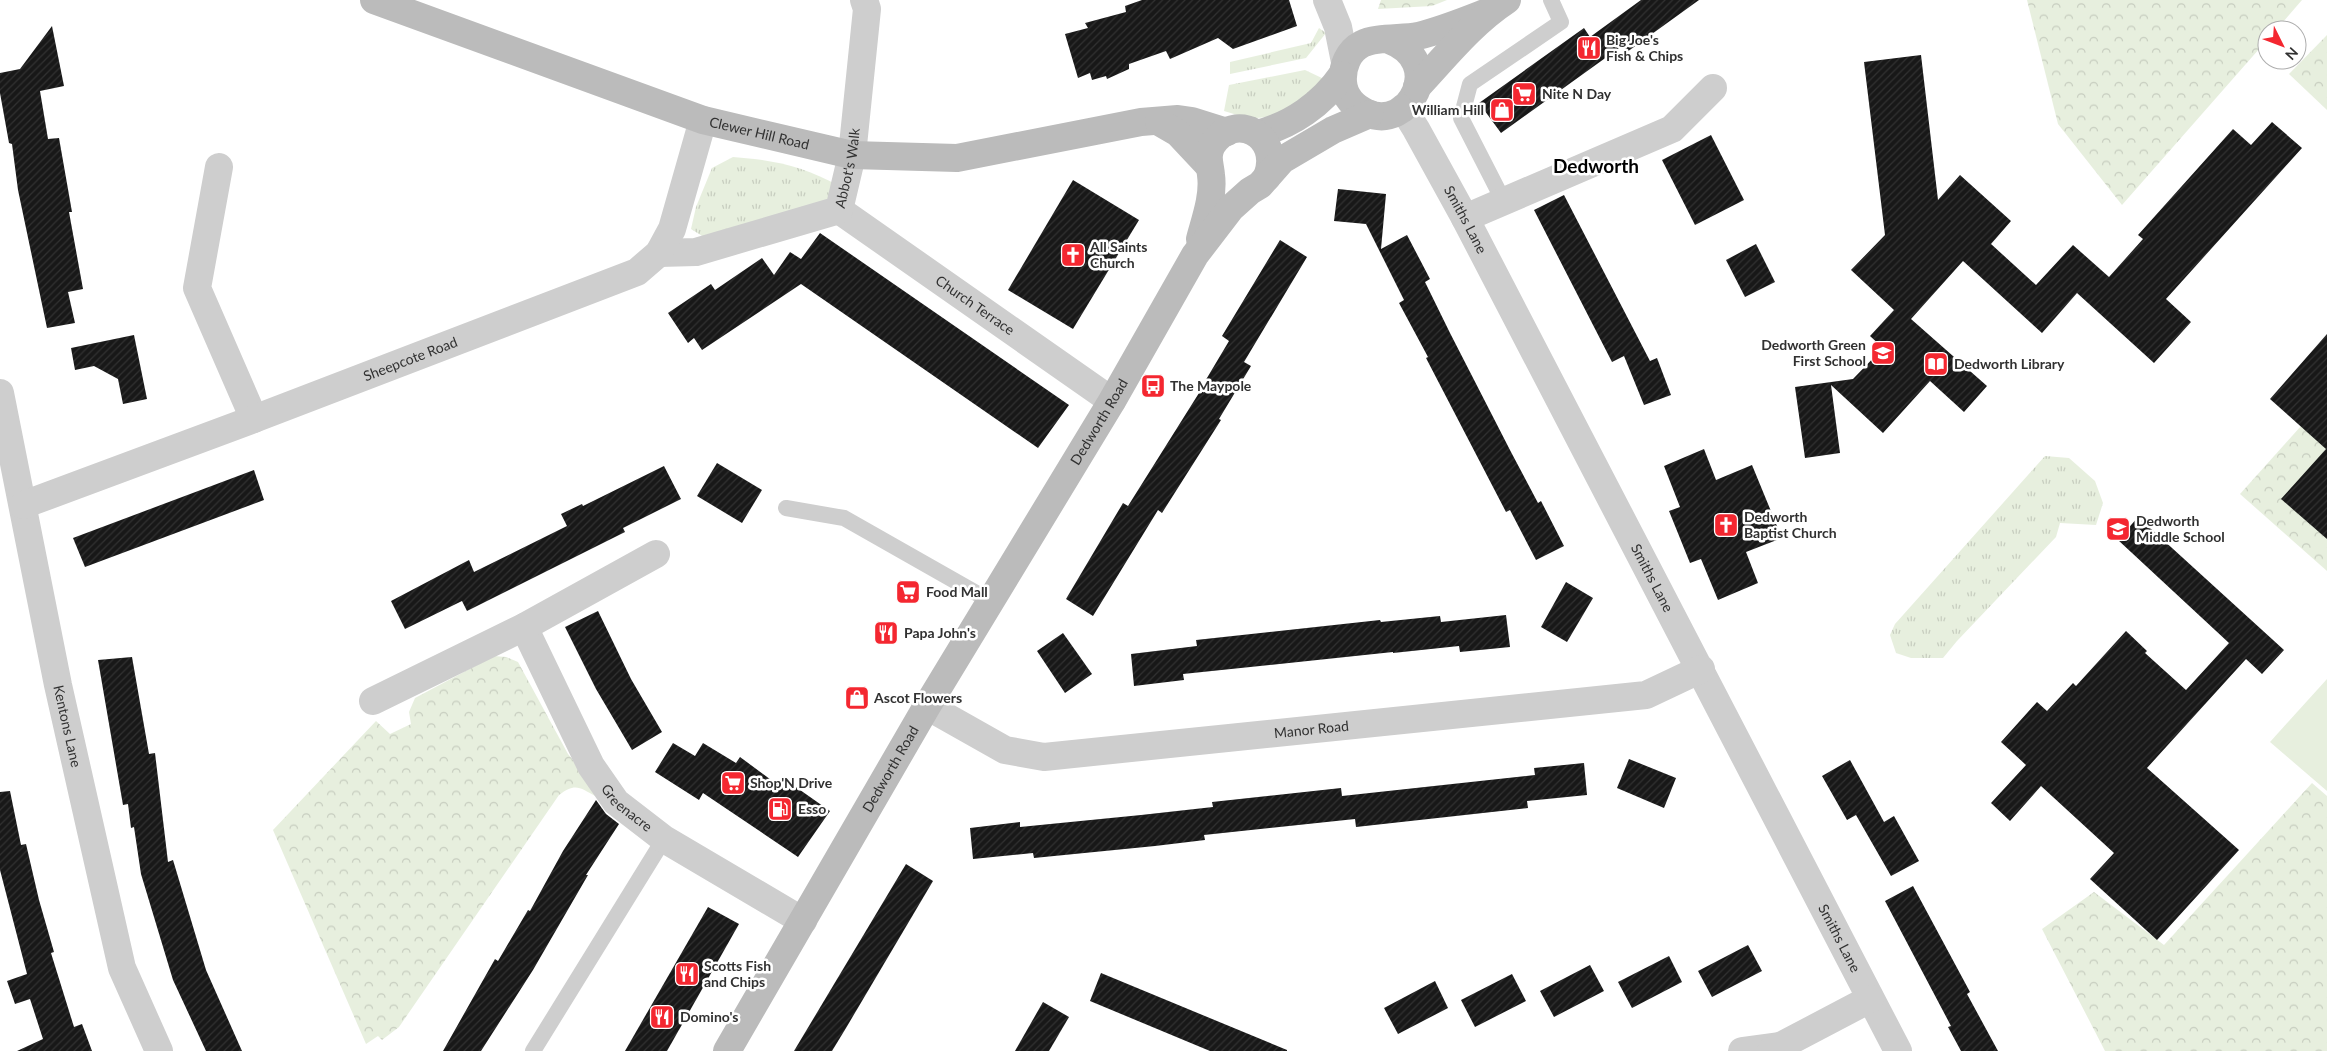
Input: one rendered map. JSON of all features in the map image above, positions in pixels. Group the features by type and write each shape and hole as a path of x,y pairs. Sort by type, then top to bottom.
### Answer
{"main road":[{"name":"Clewer Hill Road","path":"374,0 702,120 852,155 957,158 1141,122 1178,119 1192,121 1227,132"},
{"name":"Dedworth Road","path":"1195,255 1208,208 1212,146 1218,138 1227,132 1246,129 1257,134 1273,130 1303,114 1330,93 1352,52 1362,43 1418,36 1449,27 1498,5"},
{"name":"Dedworth Road","path":"727,1051 927,706 992,602 1112,401 1195,255 1222,217 1259,184 1282,160 1333,130 1370,114 1383,116 1410,98 1462,38 1498,5"},
{"path":"1382,40 1401,45 1413,56 1418,69 1410,98"},
{"path":"1344,68 1344,88 1350,100 1358,108 1370,114"},
{"path":"1159,122 1178,133 1210,170 1220,185 1229,191 1239,192 1259,184 1271,166 1271,155 1265,141 1257,134"}],"street":[{"name":"Abbot's Walk","path":"659,253 696,252 840,210 852,155 867,9 864,0"},
{"path":"1327,0 1346,22 1382,40"},
{"path":"1327,0 1338,27 1344,68"},
{"path":"1466,218 1672,129 1713,88"},
{"name":"Smiths Lane","path":"1410,98 1416,129 1466,218 1898,1051"},
{"name":"Sheepcote Road","path":"23,505 254,419 637,272 659,253 672,229 702,120"},
{"path":"219,167 197,288 254,419"},
{"name":"Church Terrace","path":"840,210 1112,401"},
{"name":"Kentons Lane","path":"0,393 58,685 122,968 159,1051"},
{"path":"373,701 524,628 656,554"},
{"name":"Greenacre","path":"524,628 591,766 616,802 664,839 803,921"},
{"name":"Manor Road","path":"927,706 1005,750 1044,757 1646,695 1701,669"},
{"path":"1742,1051 1775,1049 1870,999"}],"lane":[{"path":"1504,202 1461,118 1470,84 1561,22 1550,0"},
{"path":"786,508 844,518 992,602"},
{"path":"533,1051 664,839"}],"green space":[{"path":"1381,0 1447,0 1432,6 1378,9"},
{"path":"2027,0 2302,0 2285,20 2257,20 2257,51 2122,205 2058,124"},
{"path":"1319,28 1326,33 1306,58 1230,74 1230,62 1311,43"},
{"path":"2327,35 2327,110 2289,74 2293,70 2307,70 2307,56"},
{"path":"1305,70 1324,79 1308,94 1279,113 1258,118 1244,117 1224,111 1229,85"},
{"path":"733,157 787,165 813,173 839,186 834,199 707,239 691,229 696,207 712,168"},
{"path":"2327,397 2327,571 2240,494"},
{"path":"2045,456 2069,458 2095,481 2103,503 2096,525 2060,523 2056,537 1943,658 1911,658 1896,653 1890,635 1895,624"},
{"path":"494,656 506,657 518,662 568,754 601,794 597,797 582,789 574,788 559,795 399,1027 382,1040 378,1036 366,1044 273,830 376,721 390,734 411,724 409,712 415,698"},
{"path":"2327,679 2327,791 2270,742"},
{"path":"2312,783 2327,796 2327,1051 2105,1051 2042,929 2094,892 2164,945"}],"building":[{"path":"1142,0 1289,0 1297,26 1233,49 1218,38 1170,59 1166,51 1129,64 1129,69 1107,79 1106,76 1092,80 1090,73 1078,78 1065,34 1088,28 1085,23 1126,12 1125,6"},
{"path":"1641,0 1699,0 1627,52 1622,46 1501,133 1479,103 1584,28 1590,37"},
{"path":"52,26 64,86 40,91 48,139 59,138 72,212 69,212 83,289 68,292 75,323 47,328 18,190 12,144 9,143 0,93 0,73 20,69"},
{"path":"1921,55 1938,200 1960,175 2011,221 1991,244 2036,285 2073,245 2109,277 2143,239 2138,235 2233,129 2251,145 2272,122 2302,148 2166,299 2191,322 2154,363 2077,293 2042,333 1963,261 1911,319 1987,386 1964,412 1930,381 1883,433 1831,385 1840,453 1805,458 1795,387 1853,379 1883,348 1870,336 1894,310 1851,270 1885,235 1864,62"},
{"path":"1711,135 1744,200 1695,225 1662,160"},
{"name":"All Saints Church","path":"1073,180 1139,220 1073,329 1008,290"},
{"path":"1338,189 1386,194 1381,249 1407,235 1430,279 1425,282 1450,333 1538,503 1541,501 1564,546 1536,560 1510,510 1506,512 1426,358 1428,357 1399,303 1404,300 1366,224 1334,221"},
{"path":"1564,195 1650,361 1657,358 1671,395 1644,405 1624,356 1612,362 1534,210"},
{"path":"820,233 1069,405 1038,448 801,284 702,350 694,338 688,343 668,313 711,284 715,290 762,258 774,275 790,252 801,259"},
{"path":"1280,240 1307,257 1244,362 1251,366 1219,419 1221,420 1162,513 1158,510 1093,616 1066,599 1123,503 1128,506 1199,393 1229,341 1222,336"},
{"path":"1756,244 1775,282 1745,297 1726,260"},
{"path":"2327,334 2327,539 2281,499 2326,449 2270,399"},
{"path":"134,335 147,399 123,404 118,379 94,366 75,370 71,348"},
{"name":"Dedworth Baptist Church","path":"1704,449 1716,480 1752,465 1782,538 1746,552 1758,583 1718,600 1701,559 1690,563 1669,511 1680,507 1664,466"},
{"path":"717,463 762,490 742,523 697,496"},
{"path":"664,466 681,499 623,528 625,532 467,611 462,601 405,629 391,601 469,560 474,572 567,526 561,514 582,504 583,506"},
{"path":"254,470 264,500 85,567 73,538"},
{"path":"2138,517 2284,650 2262,674 2246,659 2147,768 2239,850 2157,940 2090,879 2114,853 2041,786 2010,821 1991,803 2026,765 2001,742 2037,702 2047,711 2073,683 2076,686 2126,631 2147,651 2145,653 2186,690 2229,643 2118,540"},
{"path":"1566,582 1593,598 1567,642 1541,627"},
{"path":"598,611 631,679 662,732 632,750 596,689 565,627"},
{"path":"1506,615 1510,647 1460,652 1459,646 1393,652 1183,674 1184,680 1134,686 1131,654 1197,646 1196,640 1380,620 1381,622 1440,616 1441,622"},
{"path":"1063,633 1092,674 1065,693 1037,651"},
{"path":"132,657 149,754 155,753 168,862 173,860 206,970 242,1051 206,1051 173,980 141,874 134,827 131,828 128,804 123,805 98,660"},
{"path":"673,743 695,756 703,743 736,763 740,757 778,785 783,778 830,811 798,857 703,793 699,800 655,772"},
{"path":"1629,759 1676,778 1664,808 1617,788"},
{"path":"1850,760 1884,822 1894,816 1919,861 1891,876 1856,815 1847,820 1822,776"},
{"path":"1584,763 1587,795 1527,801 1528,808 1356,827 1355,819 1204,835 1205,840 1155,846 1034,858 1033,853 973,859 970,828 1020,822 1020,827 1141,815 1213,807 1212,802 1341,788 1342,796 1535,775 1534,768"},
{"path":"10,791 21,845 26,844 54,952 51,953 74,1027 82,1024 92,1051 17,1051 43,1039 30,999 15,1004 7,981 27,974 0,870 0,792"},
{"path":"596,800 606,814 619,824 586,875 588,875 533,970 481,1051 443,1051 495,959 498,961 528,910 530,911 563,851"},
{"path":"906,864 933,881 846,1028 832,1051 794,1051"},
{"path":"1913,886 1970,992 1967,994 1998,1051 1961,1051 1948,1027 1951,1026 1885,901"},
{"path":"708,907 739,924 667,1051 625,1051"},
{"path":"1748,945 1762,971 1712,997 1698,971"},
{"path":"1669,956 1682,982 1632,1008 1618,982"},
{"path":"1590,965 1604,991 1554,1017 1540,991"},
{"path":"1101,973 1287,1051 1210,1051 1090,1001"},
{"path":"1512,974 1526,1001 1475,1027 1461,1000"},
{"path":"1435,981 1448,1008 1398,1034 1384,1008"},
{"path":"1043,1002 1069,1017 1049,1051 1015,1051"}],"place":[{"name":"Big Joe's Fish & Chips","path":"1589,48"},
{"name":"Nite N Day","path":"1524,94"},
{"name":"William Hill","path":"1502,110"},
{"name":"All Saints Church","path":"1073,255"},
{"name":"Dedworth Green First School","path":"1883,353"},
{"name":"Dedworth Library","path":"1936,364"},
{"name":"The Maypole","path":"1153,386"},
{"name":"Dedworth Baptist Church","path":"1726,525"},
{"name":"Dedworth Middle School","path":"2118,529"},
{"name":"Food Mall","path":"908,592"},
{"name":"Papa John's","path":"886,633"},
{"name":"Ascot Flowers","path":"857,698"},
{"name":"Shop'N Drive","path":"733,783"},
{"name":"Esso","path":"780,809"},
{"name":"Scotts Fish and Chips","path":"687,974"},
{"name":"Domino's","path":"662,1017"}],"district":[{"name":"Dedworth","path":"1596,166"}]}
